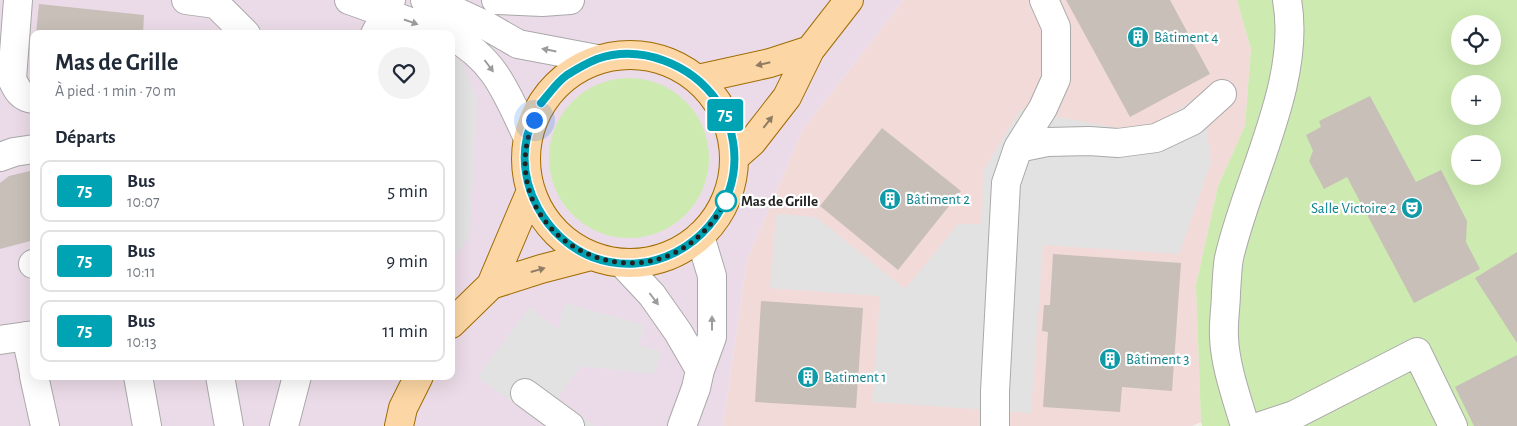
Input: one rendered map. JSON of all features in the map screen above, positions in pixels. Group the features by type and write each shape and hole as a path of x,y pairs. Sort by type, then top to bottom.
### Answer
{"main road":[{"path":"735,157 752,142 787,97 810,50 849,0"},
{"path":"698,79 770,63 810,50"},
{"path":"623,54 650,56 675,65 698,79 720,106 728,122 733,139 735,157 733,179 726,201 715,220 700,236 683,249 664,258 643,263 622,263 591,256 571,246 554,231 540,213 530,193 526,174 527,136 541,103 565,76 597,59 623,54"},
{"path":"492,285 530,193"},
{"path":"455,319 492,285 541,269 591,256"},
{"path":"399,426 403,408 417,380"}],"street":[{"path":"18,0 12,79 17,91 26,98 30,98"},
{"path":"186,0 217,2 242,30"},
{"path":"349,0 384,16 431,30"},
{"path":"425,0 457,12 488,12 518,44 597,59"},
{"path":"496,0 542,2 570,0"},
{"path":"995,426 995,392 1006,183 1018,148 1043,108 1056,79 1056,27 1044,0"},
{"path":"1245,426 1232,383 1224,338 1228,260 1241,214 1278,103 1286,71 1290,15 1287,0"},
{"path":"455,38 472,48 486,61 502,84 527,136"},
{"path":"1018,148 1047,142 1089,141 1118,144 1156,138 1192,121 1222,94"},
{"path":"0,156 30,150"},
{"path":"682,426 712,337 712,276 700,236"},
{"path":"622,263 652,295 678,332 700,370"},
{"path":"20,337 30,364"},
{"path":"1262,426 1294,414 1418,352 1453,426"},
{"path":"35,380 45,426"},
{"path":"139,380 148,426"},
{"path":"221,380 229,426"},
{"path":"284,426 297,380"},
{"path":"525,393 570,426"}],"shaded area":[{"path":"0,0 904,0 803,129 747,260 723,426 0,426"},
{"path":"904,0 1237,0 1251,49 1245,126 1218,186 1196,285 1201,422 1192,426 723,426 747,260 803,129"},
{"path":"455,58 461,61 477,97 470,236 455,256"},
{"path":"1202,94 1211,162 1179,254 1043,245 1031,413 872,402 880,296 770,288 776,214 816,217 905,289 958,224 982,224 983,171 1020,110 1144,133"},
{"path":"565,303 645,325 639,345 662,352 654,374 581,366 558,398 594,426 547,426 477,377 530,307 558,330"}],"green space":[{"path":"1237,0 1517,0 1517,426 1202,426 1196,285 1218,186 1245,126 1251,49"},
{"path":"621,78 637,78 667,87 686,101 703,127 709,150 709,166 703,189 686,215 667,229 652,235 637,238 621,238 591,229 567,209 558,196 552,181 549,166 549,150 558,120 578,96 591,87 606,81"}],"building":[{"name":"Bâtiment 4","path":"1066,0 1170,0 1210,74 1130,117"},
{"path":"39,4 144,15 143,30 36,30"},
{"name":"Salle Victoire 2","path":"1370,96 1416,182 1441,170 1467,221 1466,242 1480,269 1414,303 1347,177 1324,189 1309,161 1313,151 1306,135 1321,127 1319,121"},
{"name":"Bâtiment 2","path":"882,128 961,191 898,270 820,206"},
{"path":"30,171 30,241 0,249 0,183 9,176"},
{"path":"1517,252 1517,343 1475,278"},
{"name":"Bâtiment 3","path":"1053,254 1181,263 1172,391 1122,387 1120,412 1043,407 1048,332 1042,331 1044,305 1050,305"},
{"name":"Batiment 1","path":"761,301 863,308 856,408 755,402"},
{"path":"1517,355 1517,426 1474,426 1455,387"}],"bus line":[{"name":"75","path":"534,120 527,136 525,155 530,193 540,213 554,231 571,246 591,256 606,261 622,263 643,263 664,258 683,249 700,236 715,220 726,201 733,179 735,157 733,139 728,122 720,106 698,79 675,65 650,56 623,54 597,59 565,76 541,103"}],"place":[{"name":"Bâtiment 4","path":"1138,37"},
{"name":"Bâtiment 2","path":"890,199"},
{"name":"Mas de Grille","path":"726,201"},
{"name":"Salle Victoire 2","path":"1412,208"},
{"name":"Bâtiment 3","path":"1110,359"},
{"name":"Batiment 1","path":"808,377"}],"route":[{"path":"534,120 527,136 525,155 530,193 540,213 554,231 571,246 591,256 606,261 622,263 643,263 664,258 683,249 700,236 715,220 726,201"}]}
